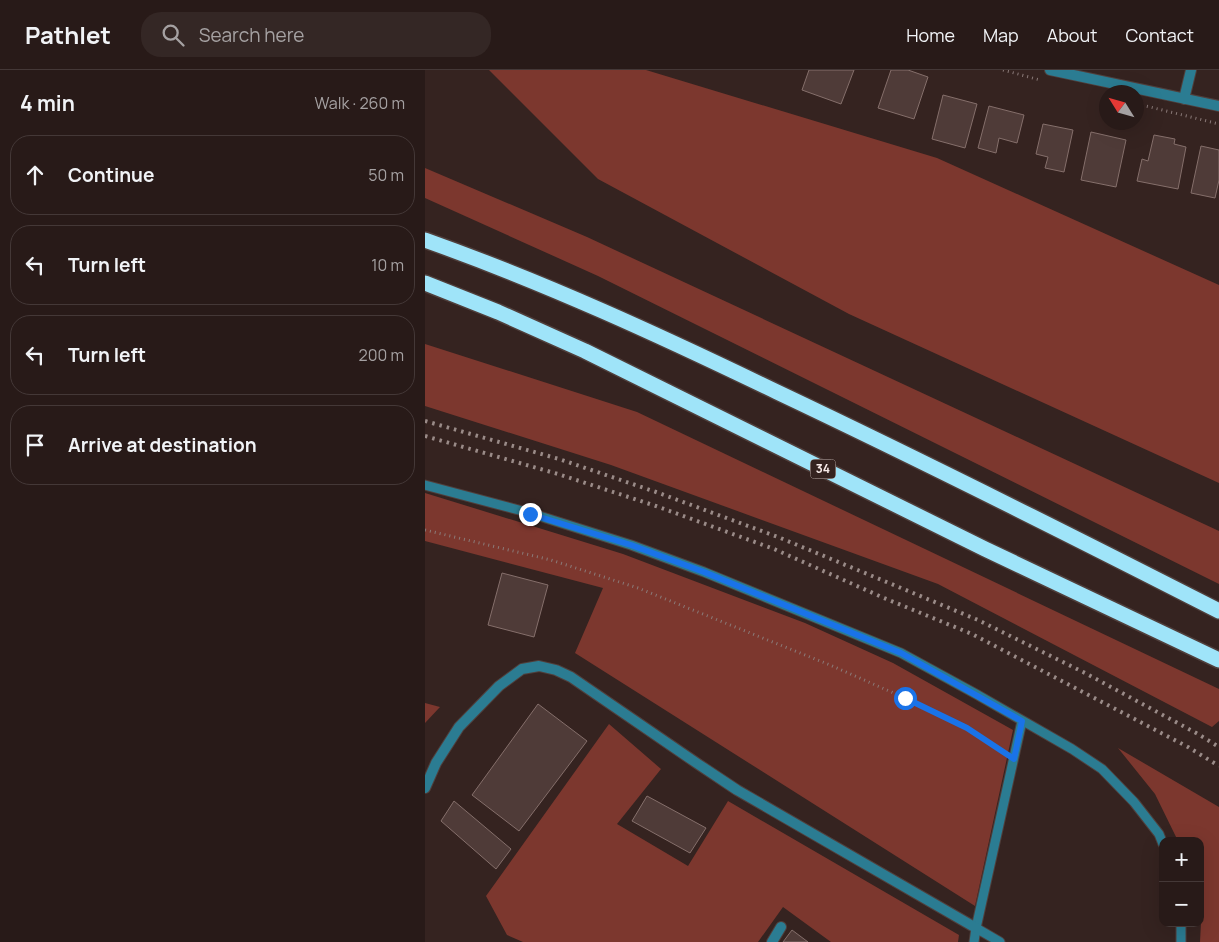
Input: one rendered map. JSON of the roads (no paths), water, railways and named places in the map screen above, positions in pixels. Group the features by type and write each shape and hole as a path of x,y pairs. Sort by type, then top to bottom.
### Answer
{"highway":[{"path":"425,240 515,273 698,354 998,499 1219,610"},
{"name":"34","path":"425,283 498,312 585,351 985,549 1219,660"}],"street":[{"path":"1050,70 1219,106"},
{"path":"1184,99 1191,70"},
{"path":"425,788 436,763 459,727 499,686 522,670 539,666 556,670 571,677 737,790 976,928"},
{"path":"772,942 781,927"}],"lane":[{"path":"425,485 530,514 631,545 704,572 901,653 1072,749 1102,769 1134,802 1160,837"},
{"path":"974,942 1022,721"},
{"path":"1181,927 1181,942"},
{"path":"976,928 1000,942"}],"railway":[{"path":"425,421 559,459 778,537 978,620 1085,673 1219,747"},
{"path":"425,436 558,474 656,506 774,549 884,598 972,634 1188,747 1219,766"}]}
